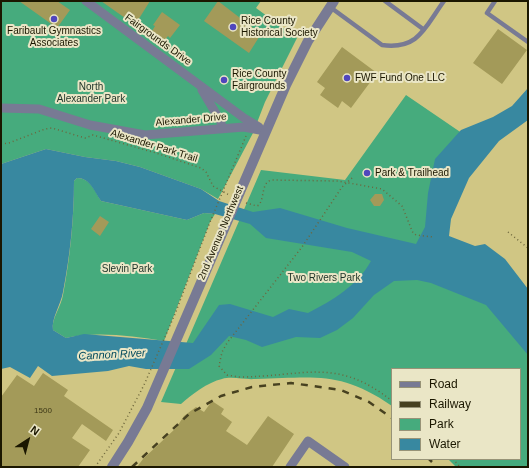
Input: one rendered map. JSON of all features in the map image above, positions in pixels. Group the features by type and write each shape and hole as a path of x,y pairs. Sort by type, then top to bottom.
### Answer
{"street":[{"name":"Fairgrounds Drive","path":"86,1 244,118 265,131"},
{"name":"2nd Avenue Northwest","path":"112,467 136,428 154,391 265,131 305,47 332,4"},
{"name":"Fairgrounds Drive","path":"198,84 221,122 222,128"},
{"name":"Alexander Drive","path":"1,108 39,109 90,125 145,135 244,127 265,131"},
{"path":"290,467 308,441 345,467"}],"lane":[{"path":"385,1 423,29"},
{"path":"332,4 382,45 392,47 407,44 415,40 444,1"},
{"path":"495,1 487,13 528,42"}],"path":[{"name":"Alexander Park Trail","path":"1,144 9,143 45,128 52,128 85,138 93,135 201,168 206,172 213,186 232,197"},
{"path":"95,467 119,433 144,385 175,314 210,222 246,136"},
{"path":"352,178 347,182 302,247 228,343 222,352 219,366 227,375 253,377 318,371 332,372 359,380 391,400"},
{"path":"244,202 257,206 260,205 264,186 267,182 272,180 347,182 385,191 405,211 413,232 416,235 433,236"},
{"path":"508,232 528,248"}],"green space":[{"name":"North Alexander Park","path":"1,1 261,1 256,8 297,38 265,102 253,133 218,199 201,189 140,167 116,161 85,157 46,149 1,164"},
{"name":"Two Rivers Park","path":"406,95 472,140 436,252 528,311 528,467 456,467 449,460 521,460 521,368 391,368 391,405 374,394 357,386 341,381 311,378 226,378 206,386 181,404 161,402 261,170 345,180"},
{"name":"Slevin Park","path":"77,178 85,180 89,183 101,201 187,220 204,213 215,214 210,222 164,341 127,336 102,335 66,338 53,330 53,322 62,299 70,253 74,181"}],"water":[{"name":"Cannon River","path":"528,88 528,120 499,141 469,178 451,219 449,236 475,246 485,244 505,259 528,289 528,355 486,305 431,283 417,280 394,281 374,295 353,318 337,330 320,338 296,337 262,347 246,340 229,336 211,355 189,369 146,369 129,366 108,371 52,376 38,366 30,378 10,367 1,369 1,164 46,149 85,157 116,161 140,167 201,189 219,201 253,212 280,208 347,228 416,244 425,227 428,193 435,159 461,130 493,117 512,106","holes":["77,178 85,180 91,186 101,201 187,220 204,213 215,214 250,224 266,238 352,252 371,261 359,278 344,292 308,313 289,309 273,317 230,304 219,305 193,343 84,334 66,338 53,330 53,326 62,297 68,265 74,181"]}],"building":[{"name":"Faribault Gymnastics Associates","path":"19,1 57,1 70,10 57,28"},
{"path":"101,1 150,1 135,25"},
{"name":"Rice County Historical Society","path":"218,1 261,34 249,53 204,21"},
{"path":"162,12 180,25 170,38 168,36 161,45 149,36 155,26 153,25"},
{"path":"498,29 527,50 502,84 473,63"},
{"name":"FWF Fund One LLC","path":"342,47 377,73 351,108 342,101 338,108 320,95 325,88 317,82"},
{"path":"375,194 382,194 384,200 380,206 374,206 370,200"},
{"path":"100,216 109,222 100,236 91,229"},
{"path":"43,373 68,390 64,396 113,430 106,441 82,424 72,438 90,450 78,467 1,467 1,397 17,375 34,386"},
{"path":"212,401 224,409 221,414 232,422 226,431 247,445 268,416 294,434 272,467 137,467 143,459 176,428 184,416 196,407 204,412"}],"railway":[{"path":"132,467 189,414 221,396 252,387 291,383 341,390 369,402 391,417"}],"place":[{"name":"Faribault Gymnastics Associates","path":"54,19"},
{"name":"Rice County Historical Society","path":"233,27"},
{"name":"FWF Fund One LLC","path":"347,78"},
{"name":"Rice County Fairgrounds","path":"224,80"},
{"name":"Park & Trailhead","path":"367,173"}]}
